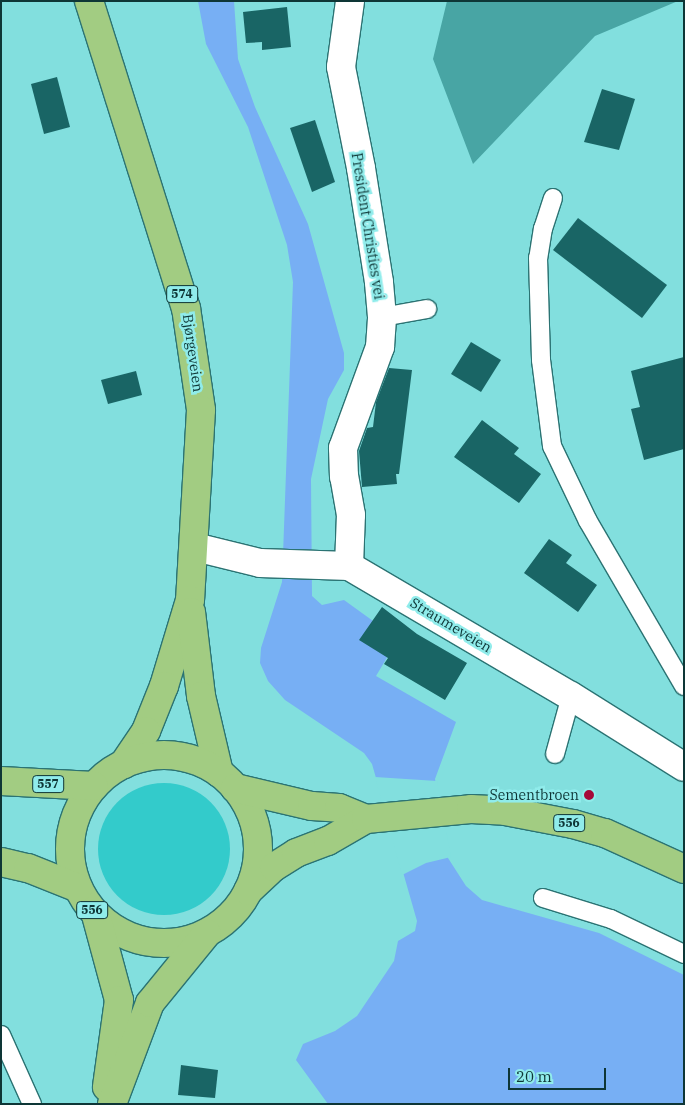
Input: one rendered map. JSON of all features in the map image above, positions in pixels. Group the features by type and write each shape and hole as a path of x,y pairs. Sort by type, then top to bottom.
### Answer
{"main road":[{"name":"Bjørgeveien","path":"89,1 186,308 201,410 195,547 190,600"},
{"name":"574","path":"124,764 146,731 164,686 190,600"},
{"name":"574","path":"190,600 200,696 227,781"},
{"name":"556","path":"105,1104 119,1000 96,915 78,888 71,867 70,845 81,804 94,786 124,764 148,757 172,756 197,762 227,781 312,806 339,808 366,818"},
{"name":"557","path":"1,781 94,786"},
{"name":"556","path":"227,781 248,807 258,849 248,891"},
{"name":"556","path":"112,1104 150,1003 207,932 230,915 248,891 289,858 366,818 446,811 505,811 573,824 614,837 684,869"},
{"path":"1,862 28,868 78,888"},
{"name":"556","path":"96,915 130,937 149,942 182,941 207,932"}],"street":[{"name":"President Christies vei","path":"349,566 352,515 344,477 343,448 380,347 382,317 379,282 361,168 341,75 350,1"},
{"name":"Straumeveien","path":"195,547 260,563 349,566 571,696 684,767"}],"lane":[{"path":"553,198 543,228 538,258 541,360 552,446 588,521 684,686"},
{"path":"382,317 427,310"},
{"path":"555,754 571,696"},
{"path":"543,898 611,919 684,954"},
{"path":"1,1035 32,1104"}],"shaded area":[{"path":"198,1 234,1 238,59 255,107 308,224 344,353 344,370 328,399 311,479 312,596 322,605 344,600 398,639 376,676 456,722 435,779 448,858 466,886 482,900 599,933 684,975 684,1104 328,1104 296,1060 303,1044 335,1031 357,1016 394,961 398,941 415,931 417,921 372,764 364,753 285,700 268,681 260,663 261,648 282,582 293,282 287,245 248,127 206,44"},
{"path":"447,1 678,1 595,36 473,164 433,59"},
{"path":"164,783 177,784 189,788 211,802 225,824 229,836 229,862 225,874 211,896 189,910 177,914 164,915 151,914 139,910 117,896 103,874 99,862 98,849 99,836 103,824 117,802 139,788 151,784"}],"pier":[{"path":"375,777 437,781 451,857 426,863 402,875"}],"building":[{"path":"287,7 291,47 262,50 262,42 246,43 243,12"},
{"path":"57,77 70,127 44,134 31,84"},
{"path":"602,89 635,99 619,150 584,142"},
{"path":"315,120 335,182 312,192 290,128"},
{"path":"578,218 667,285 642,318 553,250"},
{"path":"471,342 501,360 481,392 451,374"},
{"path":"684,357 684,449 644,460 631,409 640,407 631,371"},
{"path":"389,368 412,370 399,474 396,474 397,484 362,487 359,451 367,428 373,427 376,402"},
{"path":"136,371 142,395 108,404 101,380"},
{"path":"482,420 519,448 514,454 541,474 519,503 454,457"},
{"path":"549,539 572,555 566,563 597,585 578,612 524,573"},
{"path":"382,607 417,634 467,663 445,700 384,664 388,658 359,640"},
{"path":"181,1065 218,1070 215,1098 178,1095"}],"place":[{"name":"Sementbroen","path":"589,795"}]}
